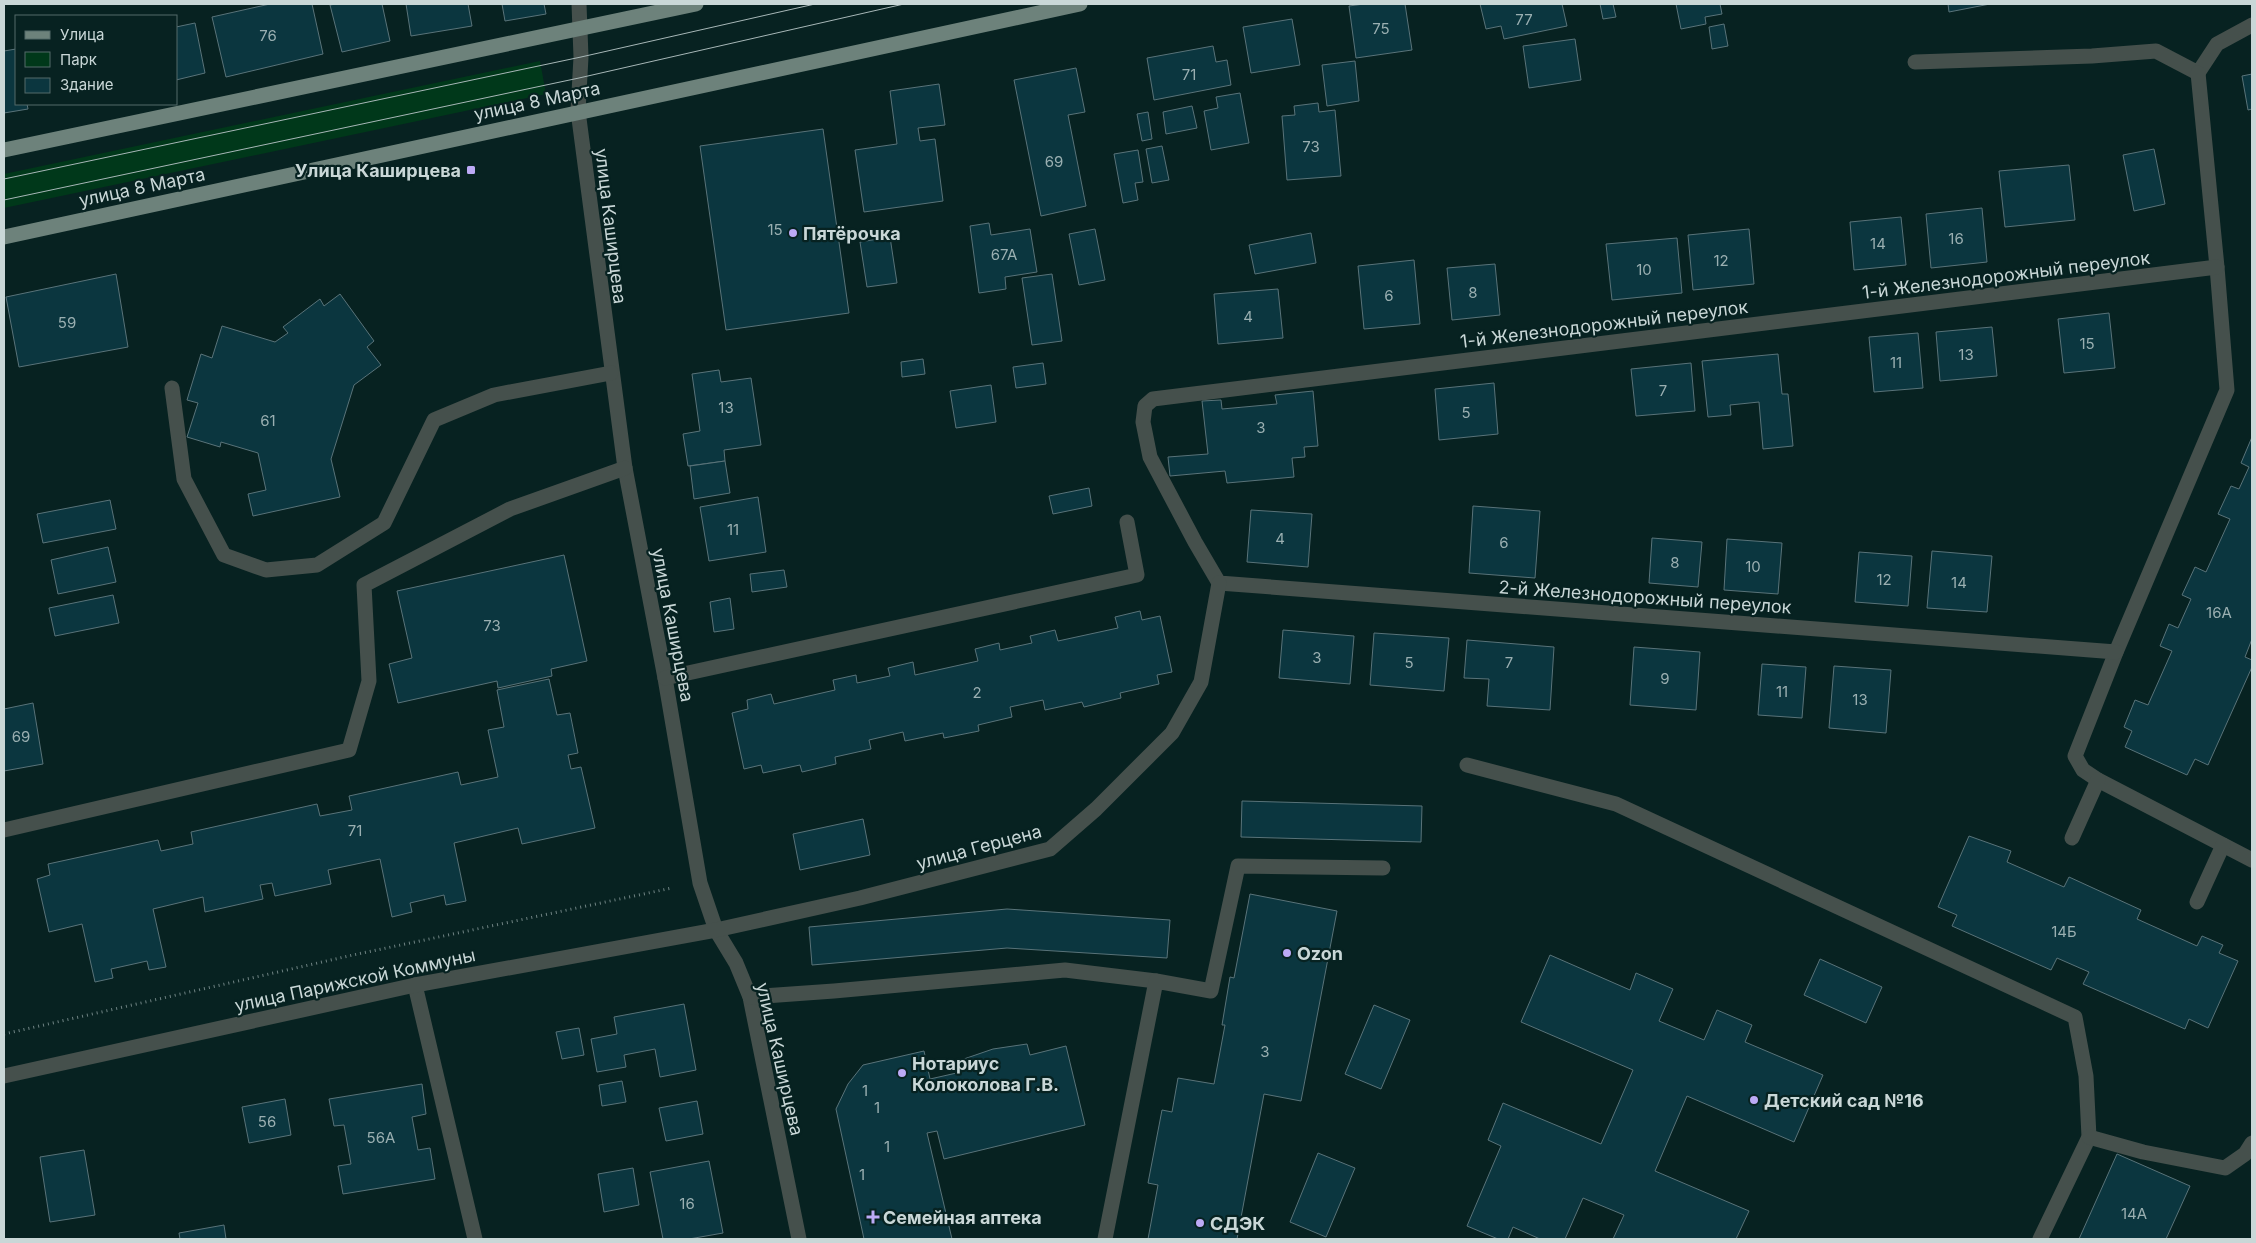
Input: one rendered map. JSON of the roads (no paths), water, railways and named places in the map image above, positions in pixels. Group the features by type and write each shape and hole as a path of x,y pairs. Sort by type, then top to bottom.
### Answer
{"main road":[{"path":"4,150 696,4"},
{"name":"улица 8 Марта","path":"4,237 578,111 1080,4"}],"street":[{"name":"улица Каширцева","path":"579,4 581,28 578,111 625,468 700,882 716,930 736,963 750,997 799,1239"},
{"path":"2252,25 2217,44 2198,73 2227,390 2116,652 2075,756 2083,770 2098,780 2252,860"},
{"path":"1915,62 2092,56 2156,51 2198,73"},
{"name":"1-й Железнодорожный переулок","path":"1219,583 1195,542 1150,456 1143,422 1144,406 1153,399 2217,267"},
{"path":"172,388 184,479 188,487 224,555 266,570 317,565 384,523 434,420 494,395 611,373"},
{"path":"4,830 349,750 369,682 364,585 510,509 625,468"},
{"path":"664,678 1137,575 1127,522"},
{"name":"2-й Железнодорожный переулок","path":"1219,583 2116,652"},
{"name":"улица Герцена","path":"716,930 860,898 1050,849 1096,809 1172,733 1201,682 1219,583"},
{"path":"1467,765 1616,804 2074,1017 2086,1076 2089,1137 2040,1239"},
{"path":"2072,838 2098,780"},
{"path":"2197,902 2223,845"},
{"path":"750,997 1065,970 1156,981 1211,991 1238,866 1383,868"},
{"name":"улица Парижской Коммуны","path":"4,1076 415,985 716,930"},
{"path":"1104,1239 1156,981"},
{"path":"415,985 475,1239"},
{"path":"2089,1137 2143,1152 2225,1168 2245,1154 2252,1142"}],"tram line":[{"path":"4,179 581,57 815,4"},
{"path":"4,200 579,78 904,4"}],"place":[{"name":"Улица Каширцева","path":"471,170"},
{"name":"Пятёрочка","path":"793,233"},
{"name":"Ozon","path":"1287,953"},
{"name":"Нотариус Колоколова Г.В.","path":"902,1073"},
{"name":"Детский сад №16","path":"1754,1100"},
{"name":"Семейная аптека","path":"873,1217"},
{"name":"СДЭК","path":"1200,1223"}]}
